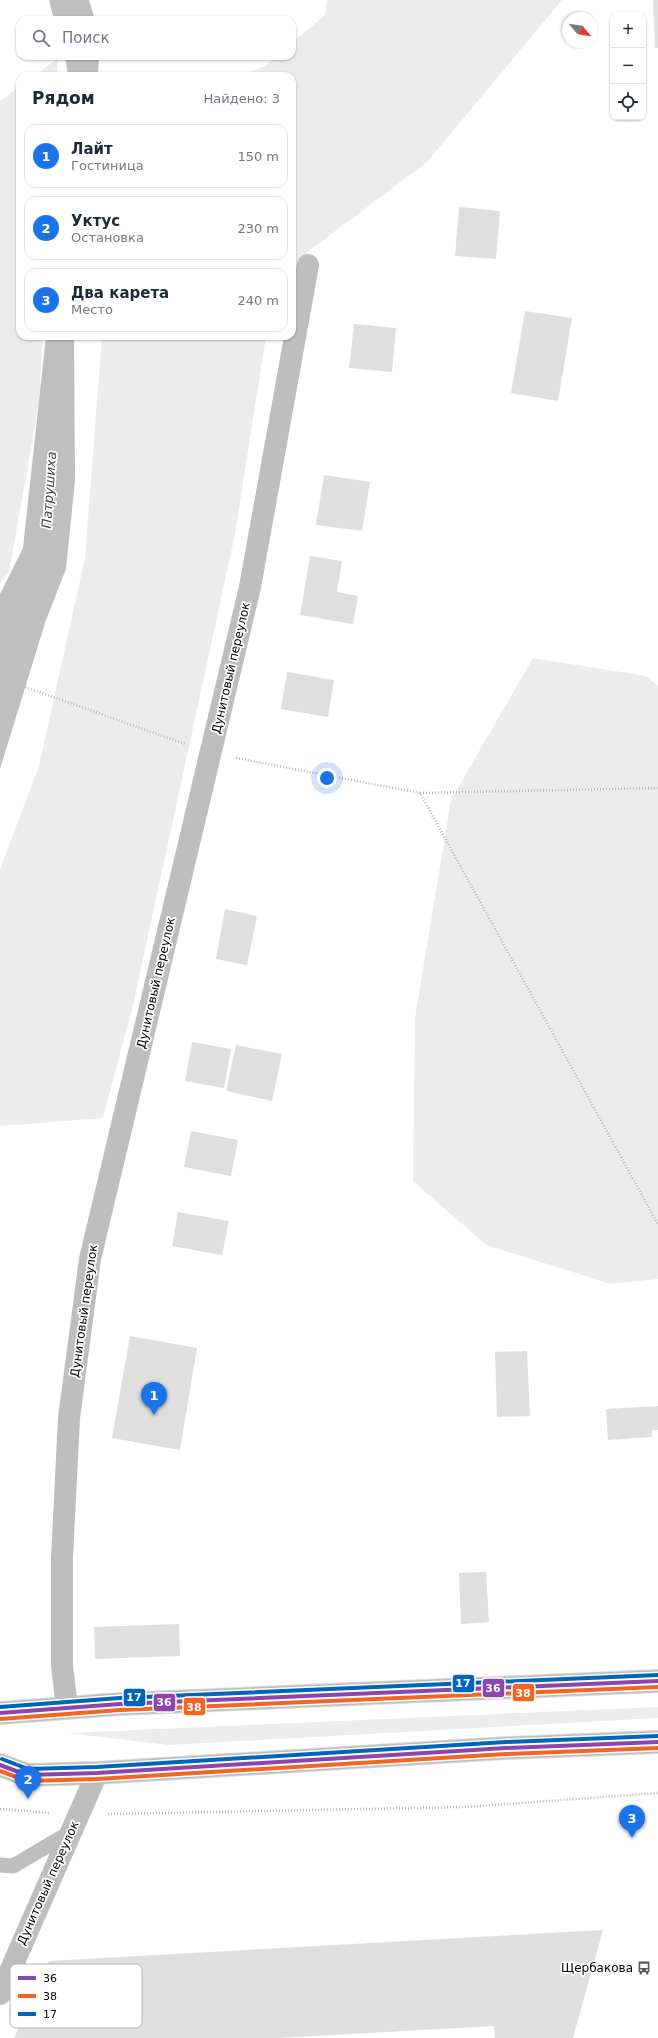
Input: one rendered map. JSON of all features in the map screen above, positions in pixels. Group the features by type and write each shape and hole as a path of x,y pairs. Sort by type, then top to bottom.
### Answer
{"street":[{"name":"Дунитовый переулок","path":"296,332 308,265"},
{"name":"Дунитовый переулок","path":"68,1707 62,1666 62,1558 69,1418 90,1259 250,587 294,340"},
{"path":"0,1713 68,1707 658,1681"},
{"path":"0,1765 27,1775 97,1773 506,1748 658,1742"},
{"name":"Дунитовый переулок","path":"13,1964 97,1773"},
{"name":"Дунитовый переулок","path":"0,1994 10,1971"}],"lane":[{"path":"0,1865 13,1866 75,1823"}],"path":[{"path":"0,678 46,696 211,753 420,793 658,788"},
{"path":"420,793 658,1224"},
{"path":"0,1809 75,1823 466,1807 658,1793"}],"shaded area":[{"path":"327,0 562,0 427,162 306,253 296,269 296,72 248,72 265,66 272,60 296,60 296,40 325,15"},
{"path":"55,60 58,60 57,72 39,72"},
{"path":"16,89 16,340 43,340 39,402 9,572 0,583 0,101"},
{"path":"102,340 265,340 235,534 133,1005 103,1118 0,1126 0,869 39,766 85,558"},
{"path":"533,658 646,676 658,686 658,1279 611,1284 486,1245 413,1181 415,1018 451,800"},
{"path":"658,1707 658,1718 168,1745 68,1733"}],"water":[{"path":"49,0 89,0 94,16 53,16"},
{"path":"66,60 99,60 98,72 67,72"},
{"name":"Патрушиха","path":"46,340 74,340 75,481 66,569 46,620 0,769 0,594 23,548"}],"building":[{"path":"653,0 658,0 658,48 655,48"},
{"path":"459,207 500,211 496,259 455,256"},
{"path":"525,311 572,318 558,401 511,393"},
{"path":"354,324 396,328 392,372 349,368"},
{"path":"324,475 370,482 362,531 316,525"},
{"path":"310,556 342,561 337,592 358,596 353,624 300,615"},
{"path":"287,672 334,680 328,717 281,709"},
{"path":"225,909 257,916 247,965 216,959"},
{"path":"192,1042 231,1049 224,1088 185,1081"},
{"path":"236,1045 282,1054 272,1101 226,1091"},
{"path":"191,1131 238,1140 231,1176 184,1167"},
{"path":"178,1212 229,1221 222,1255 172,1246"},
{"path":"130,1336 197,1348 180,1450 112,1438"},
{"path":"527,1351 530,1416 497,1417 495,1352"},
{"path":"658,1406 658,1430 652,1430 652,1437 608,1440 606,1409"},
{"path":"486,1572 489,1622 461,1624 459,1573"},
{"path":"179,1624 180,1656 95,1659 94,1627"},
{"path":"603,1930 573,2038 495,2038 494,2026 279,2038 14,2038 19,2028 142,2028 142,1964 48,1964 49,1961"}],"transit line":[{"name":"17","path":"0,1707 120,1698 658,1675"},
{"name":"36","path":"0,1713 120,1704 658,1681"},
{"name":"38","path":"0,1719 120,1710 658,1687"},
{"name":"17","path":"2,1759 28,1769 97,1767 506,1742 658,1736"},
{"name":"36","path":"0,1765 27,1775 97,1773 506,1748 658,1742"},
{"name":"38","path":"0,1771 27,1781 97,1779 506,1754 658,1748"}],"place":[{"name":"Лайт","path":"154,1415"},
{"name":"Уктус","path":"28,1799"},
{"name":"Два карета","path":"632,1838"},
{"name":"Щербакова","path":"644,1968"}]}
